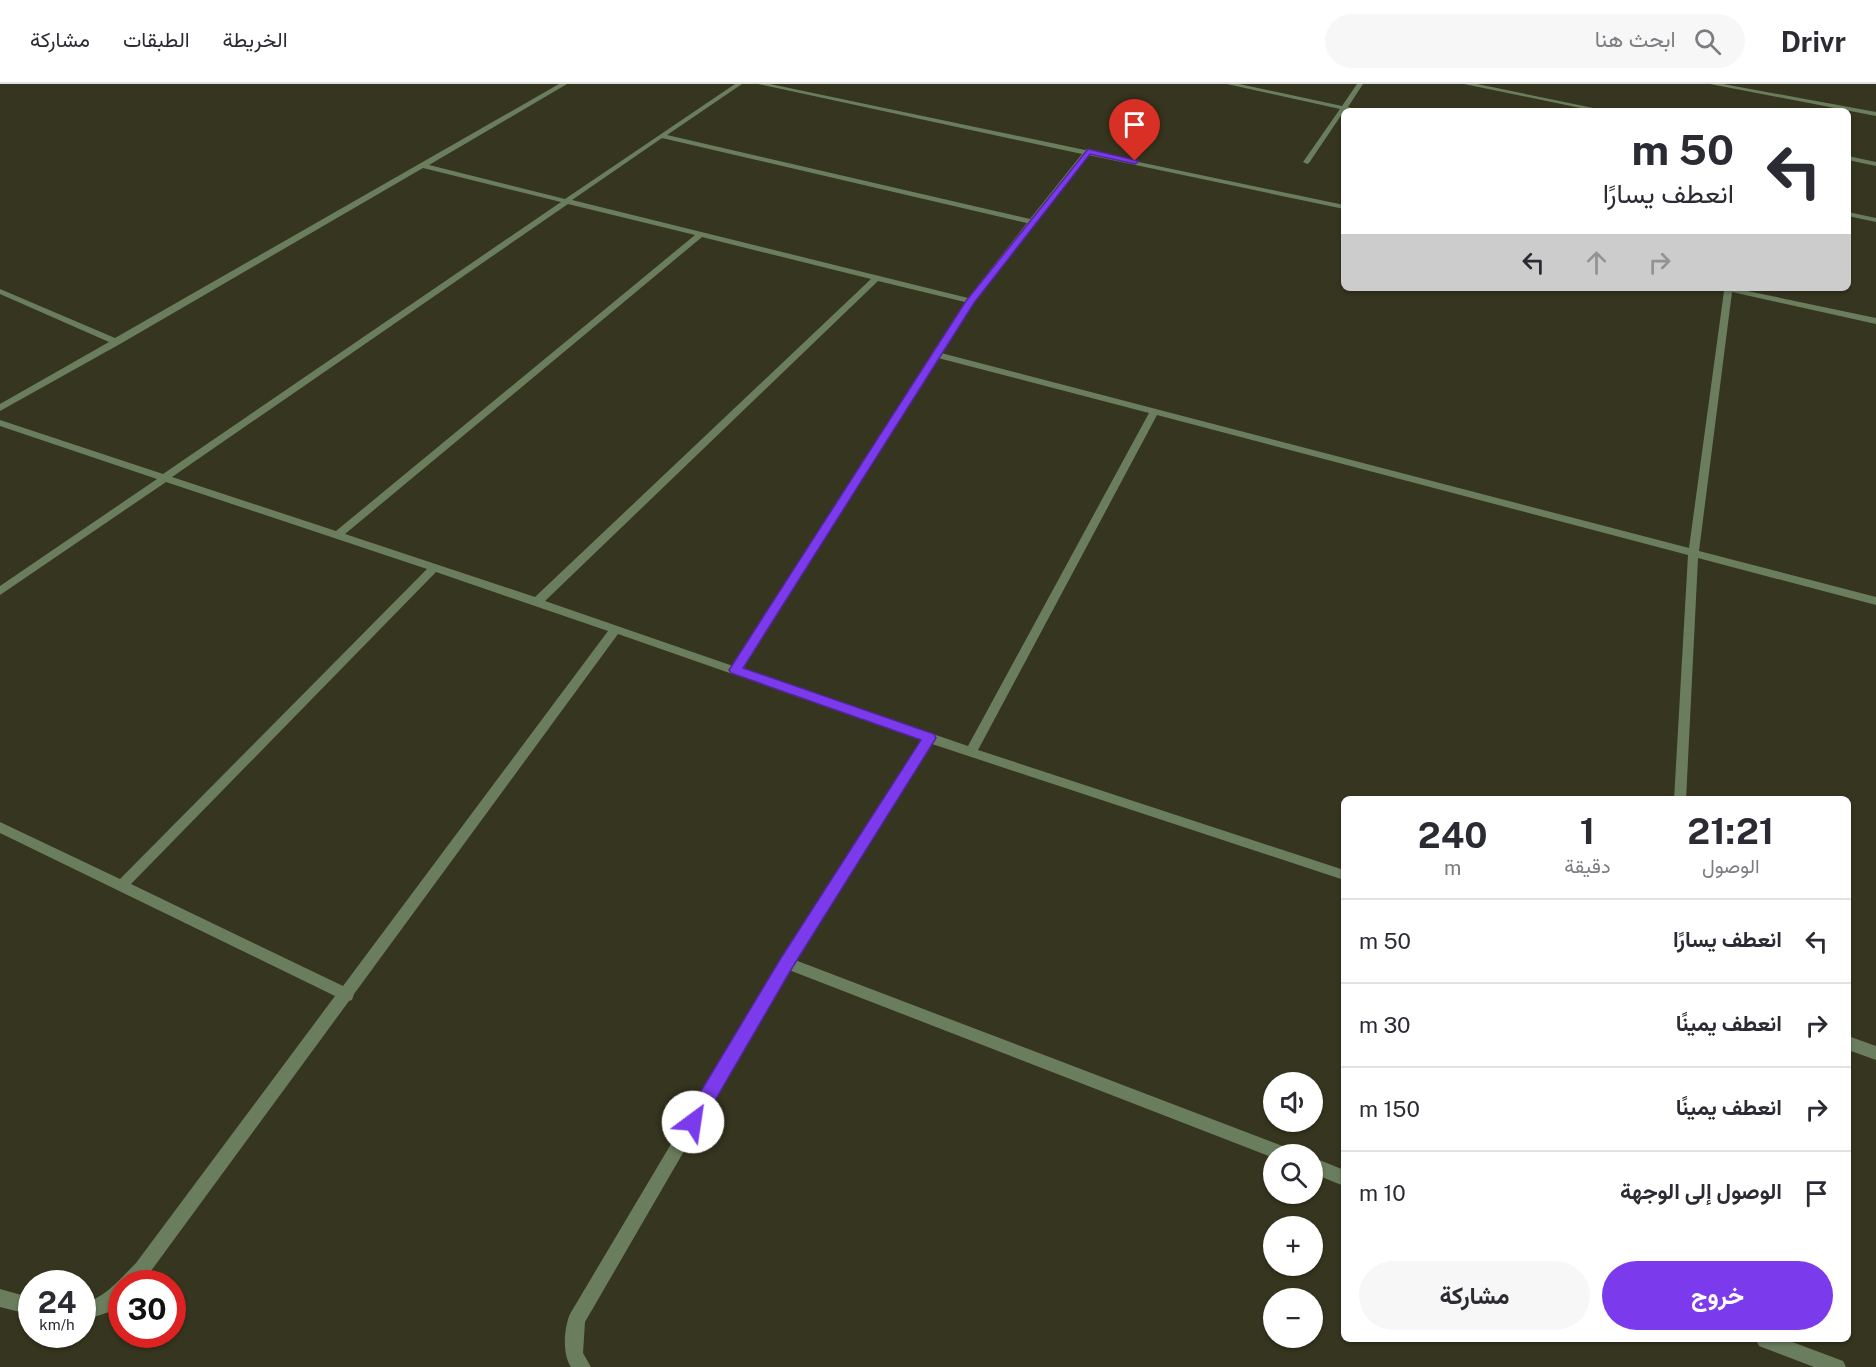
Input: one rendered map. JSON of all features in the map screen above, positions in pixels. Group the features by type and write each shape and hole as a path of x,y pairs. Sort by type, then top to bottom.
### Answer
{"street":[{"path":"0,408 564,84"},
{"path":"0,591 740,84"},
{"path":"761,84 1341,206"},
{"path":"1230,84 1344,108 1360,84"},
{"path":"1467,84 1590,108"},
{"path":"1713,84 1843,108"},
{"path":"1851,109 1876,114"},
{"path":"1307,162 1341,112"},
{"path":"661,136 1034,222"},
{"path":"735,670 938,355 970,301 1088,152"},
{"path":"1851,159 1876,164"},
{"path":"421,165 699,236 970,301"},
{"path":"1851,215 1876,220"},
{"path":"339,534 699,236"},
{"path":"537,602 876,278"},
{"path":"0,291 117,342"},
{"path":"1680,796 1693,554 1726,291"},
{"path":"1740,291 1876,321"},
{"path":"938,355 1876,601"},
{"path":"971,752 1154,413"},
{"path":"0,423 339,534 929,738 1341,874"},
{"path":"122,886 435,567"},
{"path":"141,1270 615,630"},
{"path":"582,1367 574,1356 576,1320 786,963 929,738"},
{"path":"0,827 346,995"},
{"path":"786,963 1263,1147"},
{"path":"1851,1044 1876,1053"},
{"path":"1323,1170 1341,1177"},
{"path":"0,1298 18,1303"},
{"path":"1770,1342 1837,1367"}],"route":[{"path":"693,1122 786,963 929,738 735,670 938,355 970,301 1088,152 1135,161"}]}
